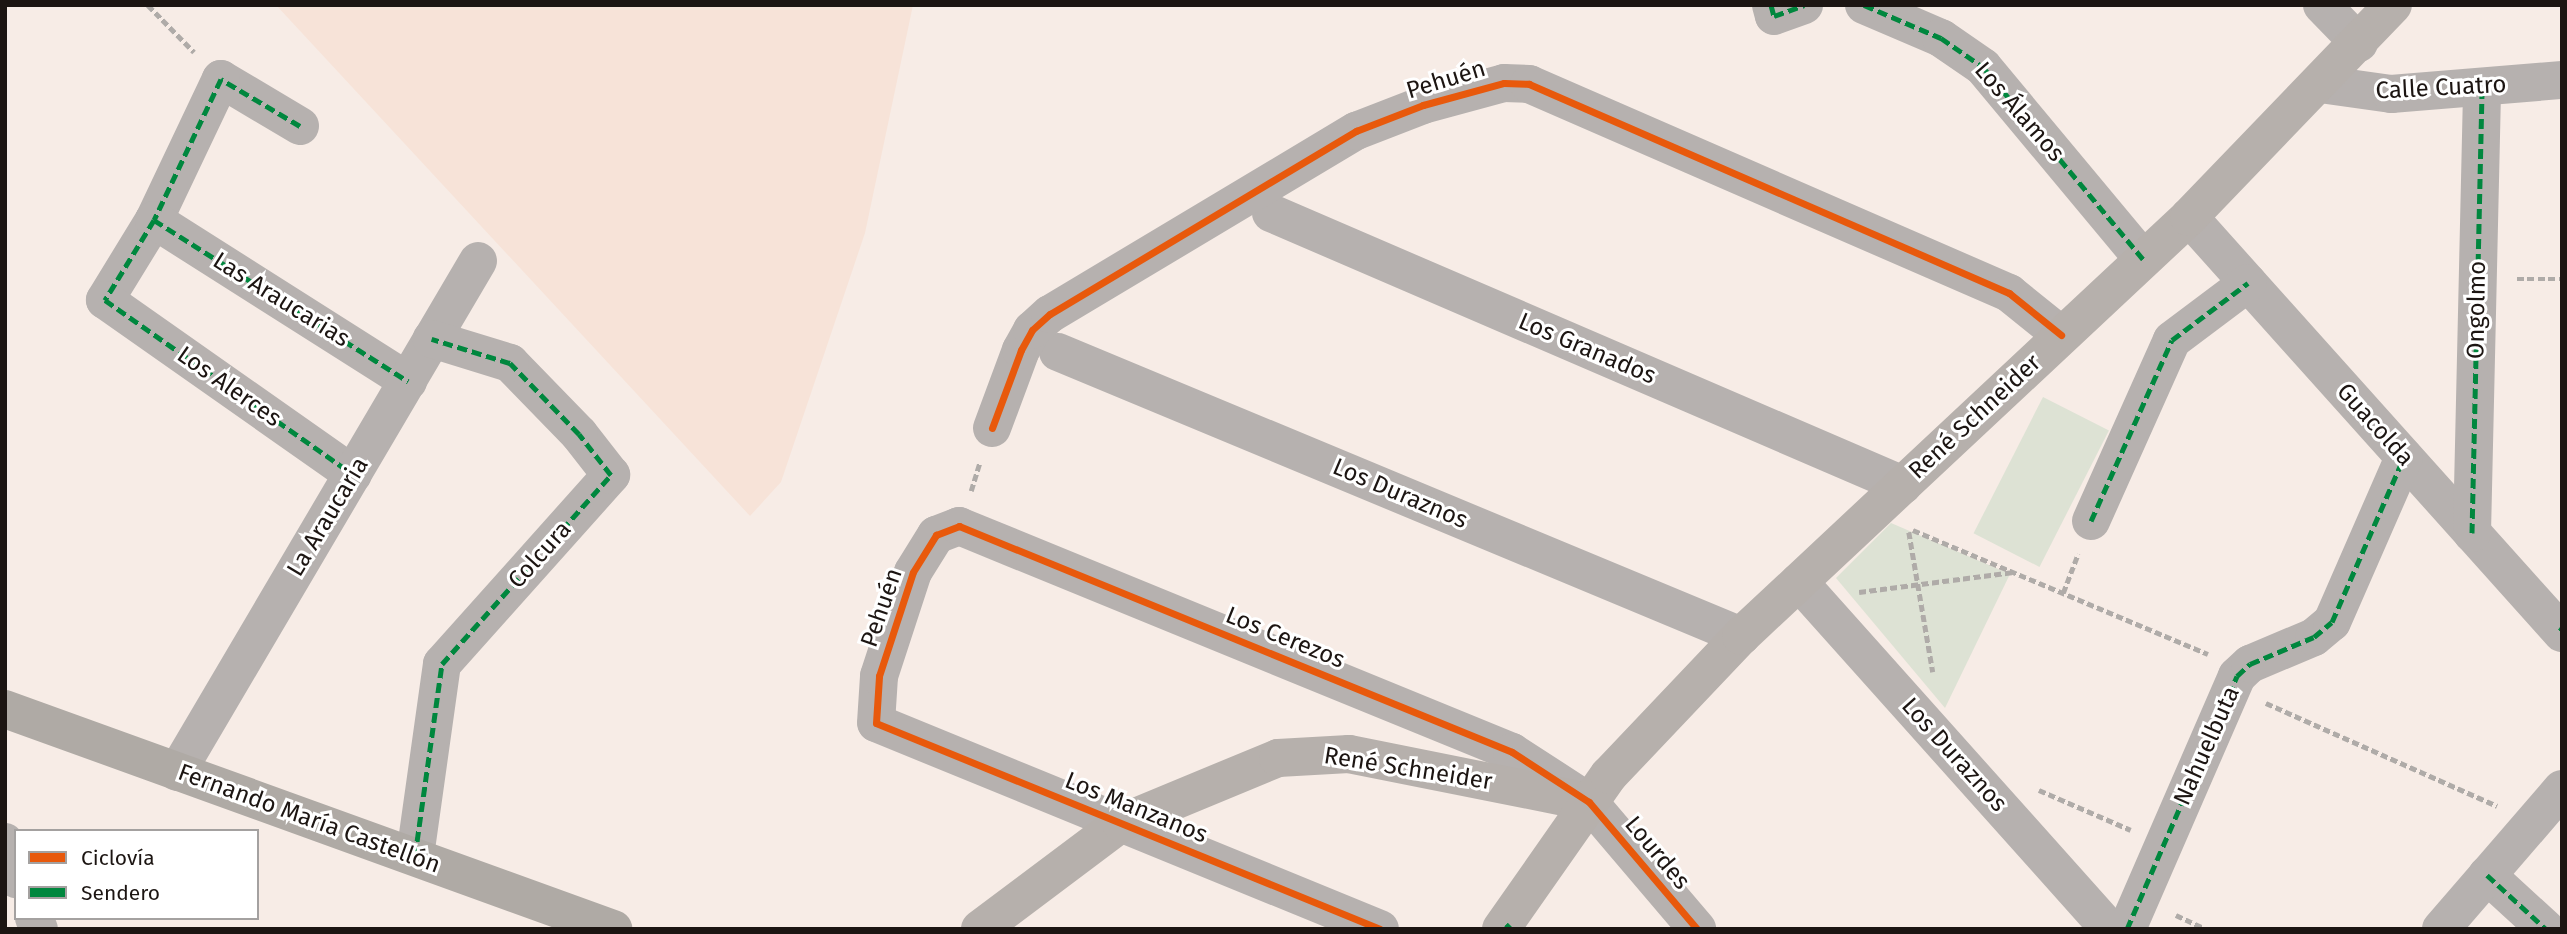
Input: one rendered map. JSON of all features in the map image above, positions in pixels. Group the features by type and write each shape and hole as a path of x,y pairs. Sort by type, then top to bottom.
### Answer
{"main road":[{"name":"René Schneider","path":"1506,927 1589,802 1741,636 1810,594 1903,485 2189,217 2320,84 2393,5"},
{"name":"Fernando María Castellón","path":"5,709 613,929"},
{"name":"René Schneider","path":"980,929 1121,823 1253,767 1315,752 1349,754 1589,802"}],"street":[{"name":"Los Álamos","path":"1864,5 1941,38 1983,67 2143,259"},
{"path":"2322,5 2359,43"},
{"path":"154,220 221,79 300,126"},
{"name":"Calle Cuatro","path":"2320,84 2391,94 2562,80"},
{"name":"Pehuén","path":"992,428 1021,350 1032,330 1050,314 1356,131 1423,105 1504,83 1529,84 2009,292 2061,335"},
{"name":"Ongolmo","path":"2472,533 2482,88"},
{"name":"Los Granados","path":"1271,213 1903,485"},
{"name":"Guacolda","path":"2189,217 2561,631"},
{"name":"Los Alerces","path":"154,220 105,300 353,474"},
{"name":"Las Araucarias","path":"154,220 408,381"},
{"name":"La Araucaria","path":"177,772 478,261"},
{"path":"2091,521 2172,340 2248,283"},
{"name":"Colcura","path":"415,856 442,664 611,475 579,434 510,363 432,339"},
{"name":"Los Duraznos","path":"1058,352 1741,636"},
{"name":"Nahuelbuta","path":"2127,929 2237,678 2314,637 2332,622 2404,457"},
{"name":"Pehuén","path":"876,723 879,676 913,572 936,535 959,526"},
{"name":"Los Cerezos","path":"959,526 1478,736 1540,768 1589,802"},
{"name":"Los Duraznos","path":"1810,594 2109,929"},
{"name":"Los Manzanos","path":"876,723 1380,929"},
{"path":"2441,929 2562,789"},
{"name":"Lourdes","path":"1589,802 1697,929"},
{"path":"5,842 14,872"},
{"path":"2487,875 2546,929"}],"path":[{"path":"148,5 221,79"},
{"path":"959,526 992,428"},
{"path":"1934,678 1908,528 2012,572 2533,822"},
{"path":"1810,594 1833,595 1918,586 2012,572"},
{"path":"2028,786 2164,844"}],"shaded area":[{"path":"276,5 913,5 865,233 781,482 750,516"},
{"path":"2043,397 2109,431 2039,567 1974,533"},
{"path":"1891,523 2010,574 1945,708 1836,578"}],"marked path":[{"path":"1771,5 1774,16 1804,5"},
{"path":"1864,5 1941,38 1983,67 2143,259"},
{"path":"300,126 221,79 154,220 105,300 353,474"},
{"path":"2472,533 2482,88"},
{"path":"154,220 408,381"},
{"path":"2091,521 2172,340 2248,283"},
{"path":"415,856 442,664 611,475 579,434 510,363 432,339"},
{"path":"2127,929 2237,676 2250,664 2314,637 2332,622 2404,457"},
{"path":"2487,875 2546,929"},
{"path":"1506,924 1511,929"}],"cycle path":[{"path":"992,428 1021,350 1032,330 1050,314 1356,131 1423,105 1504,83 1529,84 2009,293 2061,335"},
{"path":"1380,929 876,723 879,676 913,572 936,535 959,526 1512,752 1589,802 1697,929"}]}
